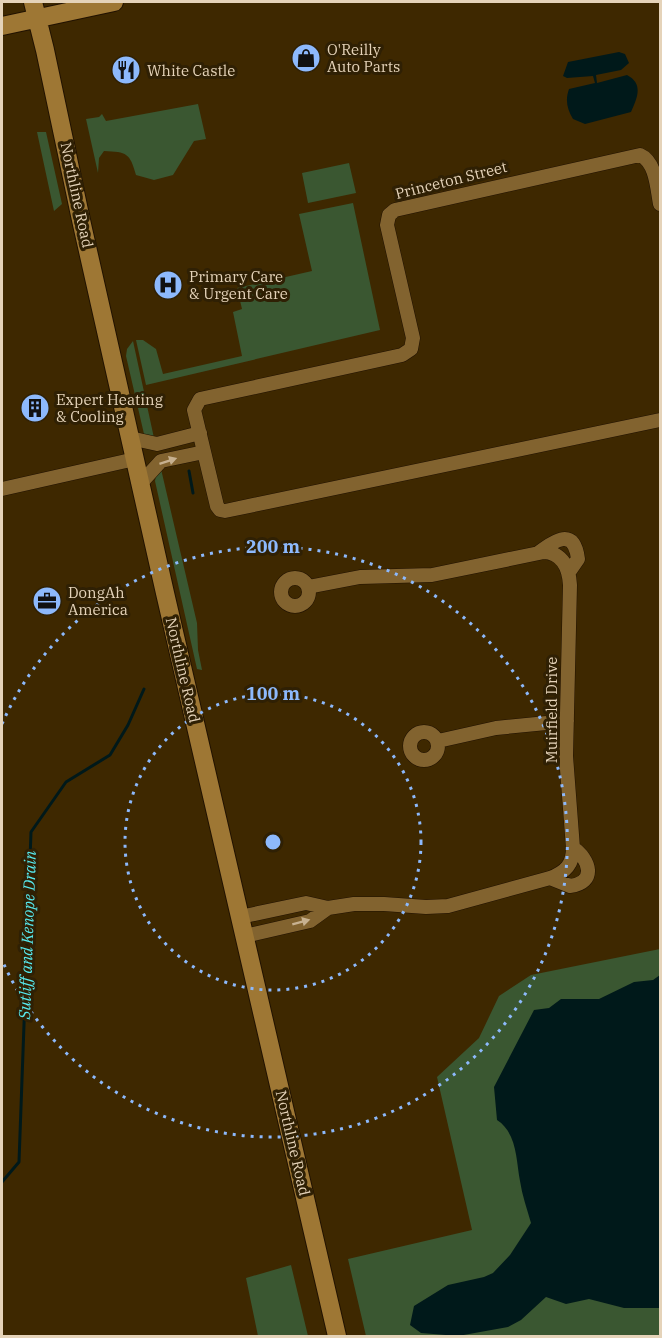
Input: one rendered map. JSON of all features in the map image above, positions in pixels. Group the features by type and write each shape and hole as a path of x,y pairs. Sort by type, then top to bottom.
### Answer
{"main road":[{"path":"73,10 89,2"},
{"path":"2,26 35,10 73,10 114,2"},
{"name":"Northline Road","path":"35,10 130,438 337,1336"}],"street":[{"name":"Princeton Street","path":"660,204 651,164 640,155 395,210 389,215 387,225 413,338 411,350 402,355 200,399 194,410 217,506 220,510 225,511 660,420"},
{"path":"130,438 157,444 200,433"},
{"path":"141,483 161,461 204,452"},
{"path":"2,489 135,459"},
{"name":"Muirfield Drive","path":"538,553 559,539 566,539 573,543 578,559 569,572 567,756 572,861 562,873 550,878"},
{"path":"308,587 360,577 432,575 538,553 555,554 567,566 569,572"},
{"path":"438,741 503,727 567,721"},
{"name":"Muirfield Drive","path":"550,878 570,886 583,881 588,865 583,854 573,848"},
{"path":"240,917 306,903 328,908 354,904 448,906 550,878"},
{"path":"245,936 310,921 328,908"}],"green space":[{"path":"198,104 206,139 194,141 173,175 154,180 136,175 132,162 126,155 104,151 99,158 98,173 86,119 99,117 102,114 106,121"},
{"path":"37,132 46,132 62,204 54,211"},
{"path":"349,163 356,193 308,203 302,173"},
{"path":"353,203 380,330 146,385 136,340 143,340 156,349 163,374 242,356 233,312 242,309 237,288 312,271 299,214"},
{"path":"133,341 154,438 148,439 144,434 126,356 127,349"},
{"path":"161,469 197,623 198,650 202,670 197,669 155,481 157,471"},
{"path":"660,949 660,1336 366,1336 348,1259 472,1230 437,1077 479,1038 499,996 531,975"},
{"path":"291,1265 308,1336 258,1336 246,1278"}],"water":[{"path":"619,52 625,54 629,63 621,70 596,75 597,83 627,75 632,79 636,83 638,92 631,112 585,124 573,119 567,104 569,89 595,83 593,76 567,78 563,76 568,62"},
{"path":"660,975 659,1308 624,1308 589,1299 566,1304 546,1297 521,1320 508,1327 458,1336 421,1333 410,1325 414,1306 448,1285 493,1273 510,1255 531,1223 522,1192 512,1139 504,1125 497,1120 494,1087 534,1010 549,1008 561,999 599,999 634,982 653,980"}],"waterway":[{"name":"Sutliff and Kenope Drain","path":"189,471 193,493"},
{"name":"Sutliff and Kenope Drain","path":"2,1182 19,1162 31,832 66,782 110,755 128,725 144,689"}],"place":[{"name":"O'Reilly Auto Parts","path":"306,58"},
{"name":"White Castle","path":"126,70"},
{"name":"Primary Care & Urgent Care","path":"168,285"},
{"name":"Expert Heating & Cooling","path":"35,408"},
{"name":"DongAh America","path":"47,601"}]}
